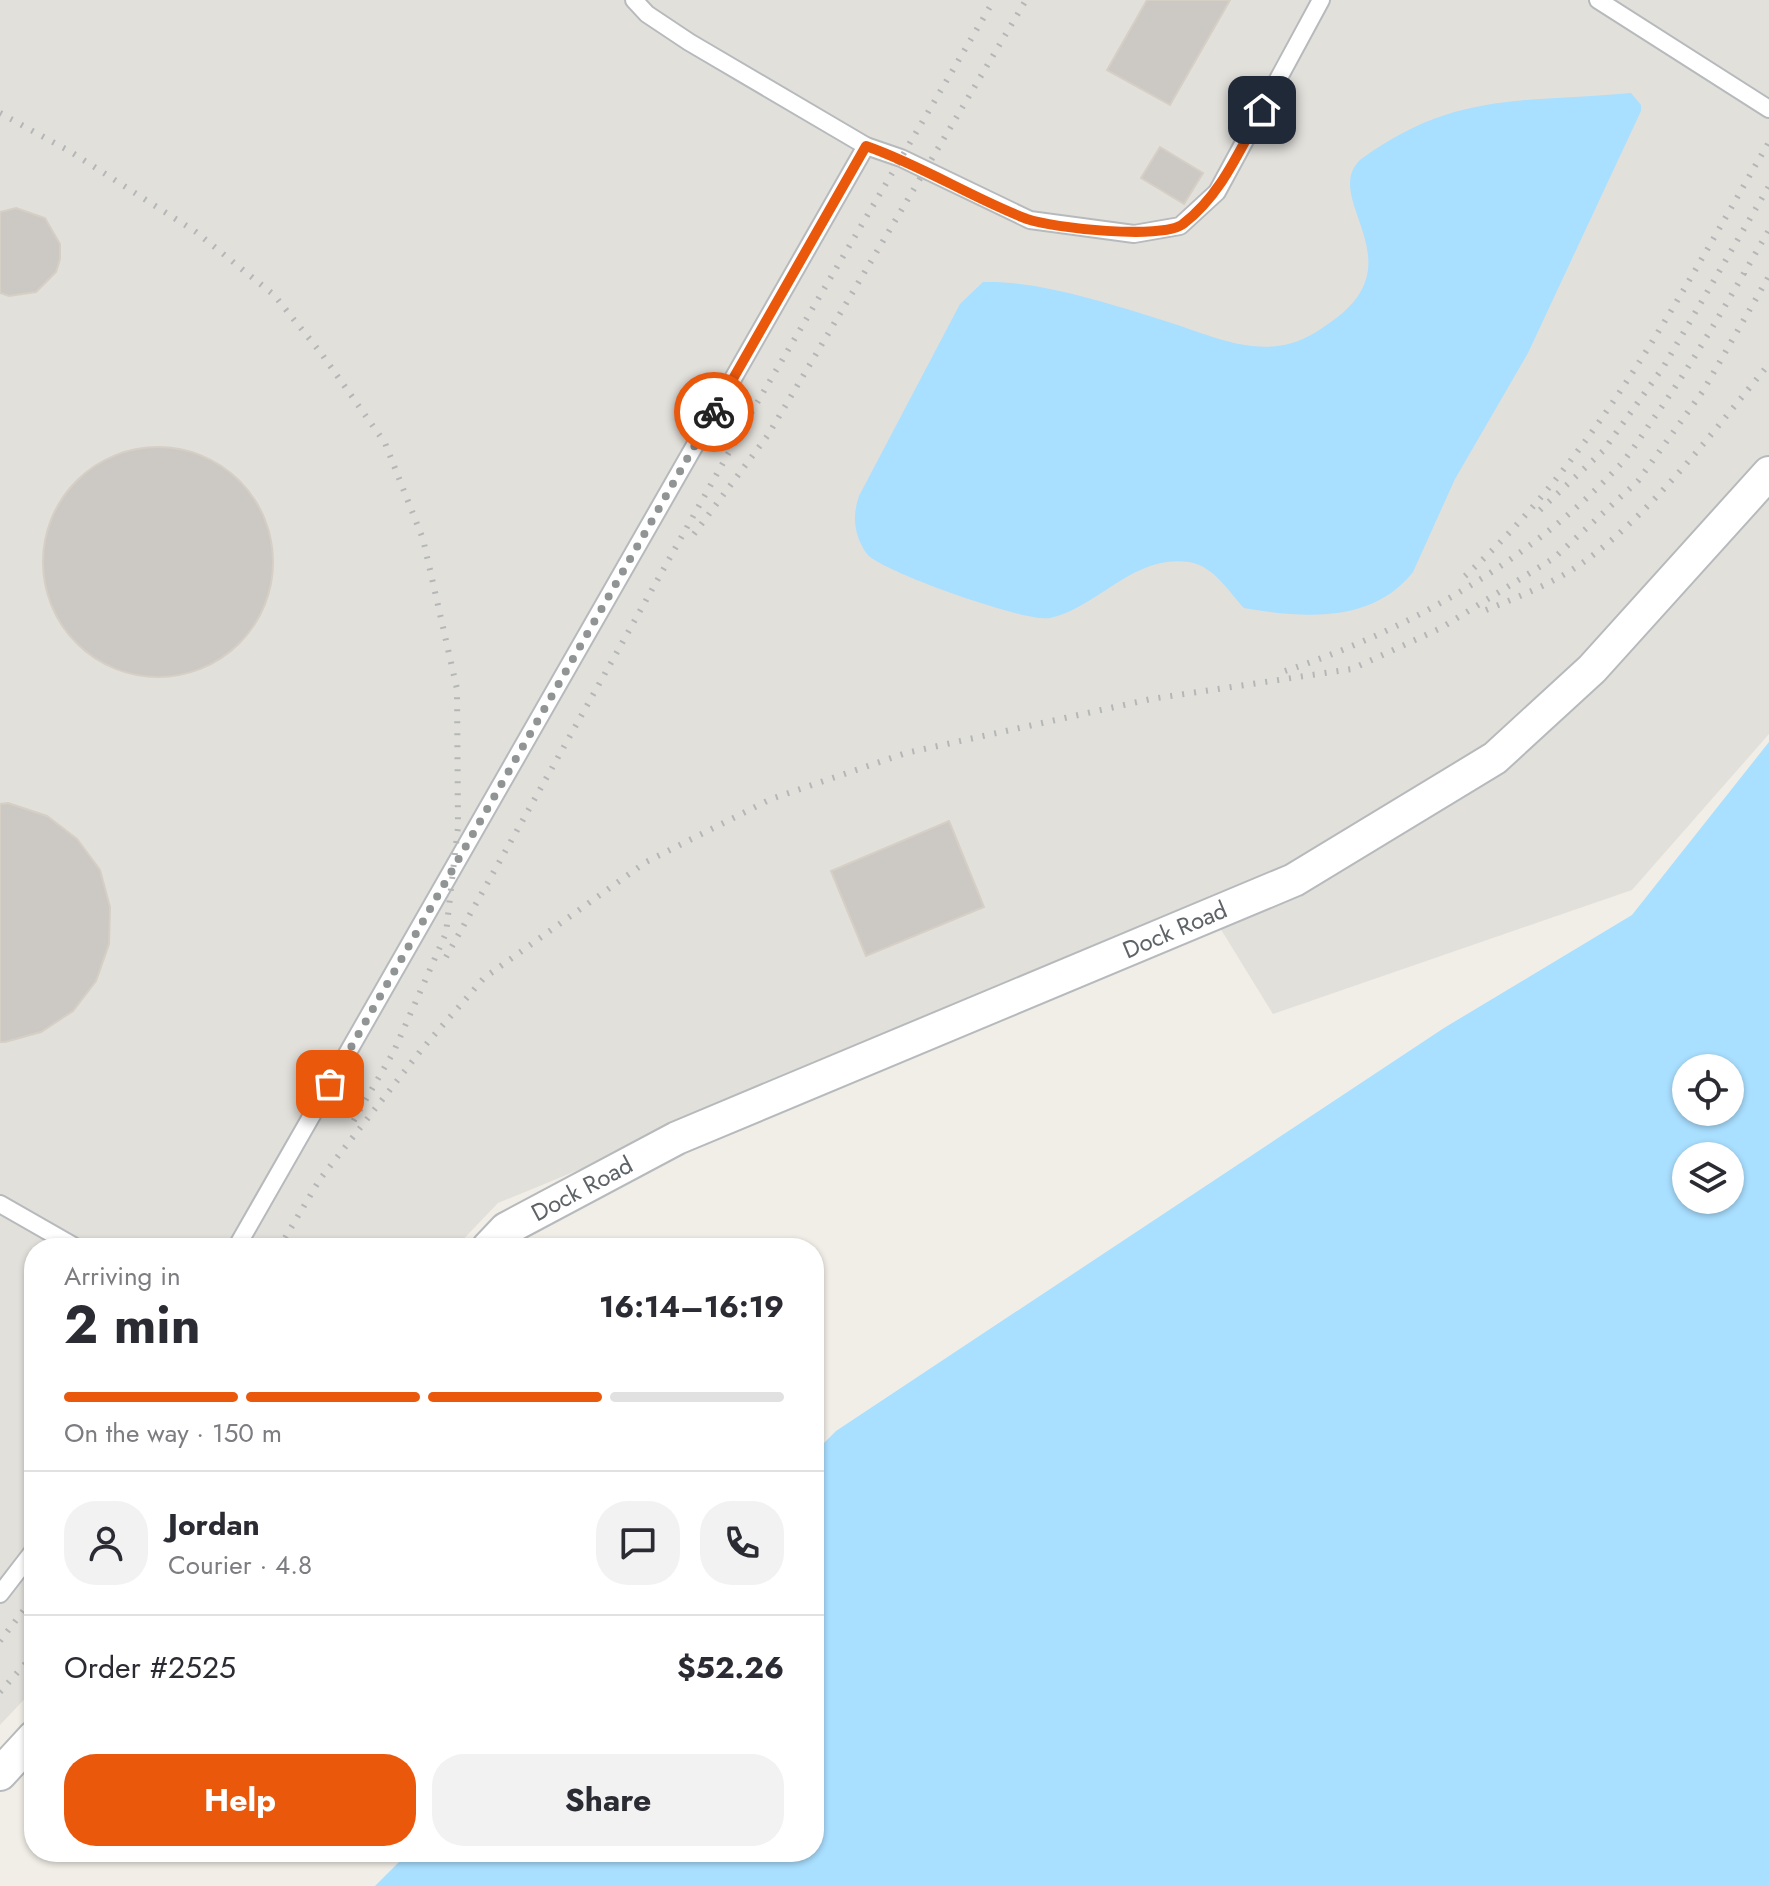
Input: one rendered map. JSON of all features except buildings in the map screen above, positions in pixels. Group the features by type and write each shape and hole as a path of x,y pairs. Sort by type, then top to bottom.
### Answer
{"street":[{"name":"Dock Road","path":"497,1238 506,1229 677,1138 1294,880 1495,758 1592,669 1769,473"},
{"path":"0,1774 24,1748"}],"lane":[{"path":"634,0 647,14 689,42 866,146 901,158 1030,220 1134,234 1180,226 1217,192 1321,0"},
{"path":"1602,1 1769,109"},
{"path":"242,1238 866,146"},
{"path":"0,1204 60,1238"},
{"path":"0,1594 24,1563"}],"shaded area":[{"path":"0,0 1769,0 1769,734 1632,890 1273,1014 1209,910 498,1203 465,1238 24,1238 24,1700 0,1725"}],"water":[{"path":"1631,93 1641,105 1641,111 1528,353 1455,479 1413,572 1378,601 1357,609 1313,615 1244,608 1220,580 1198,564 1169,562 1133,573 1068,612 1050,618 1036,617 985,604 925,583 867,554 856,526 855,511 859,496 960,304 983,282 1004,282 1073,294 1242,345 1259,347 1292,343 1335,319 1357,297 1367,275 1368,253 1351,193 1351,175 1360,160 1394,138 1458,111 1522,100"},
{"path":"1769,742 1769,1886 375,1886 399,1862 824,1862 824,1443 836,1431 1444,1028 1632,915"}],"railway":[{"path":"446,957 751,413 994,0"},
{"path":"694,534 768,435 1026,0"},
{"path":"0,113 71,152 196,232 274,295 321,353 385,443 423,539 457,689 458,827 446,933 394,1051 350,1127"},
{"path":"1465,576 1556,479 1596,426 1669,314 1769,142"},
{"path":"1540,510 1603,451 1664,366 1769,186"},
{"path":"1285,671 1331,655 1421,614 1506,562 1584,500 1636,445 1712,328 1769,230"},
{"path":"285,1238 320,1179 422,1049 484,978 646,862 771,799 906,753 1151,699 1352,669 1441,628 1554,558 1638,481 1703,391 1769,276"},
{"path":"1486,610 1562,576 1610,541 1659,494 1769,364"},
{"path":"0,1641 24,1610"},
{"path":"0,1692 24,1665"}],"way so far":[{"path":"330,1084 714,412"}],"route":[{"path":"714,412 866,146 901,158 1030,220 1134,234 1180,226 1217,192 1262,110"}]}
